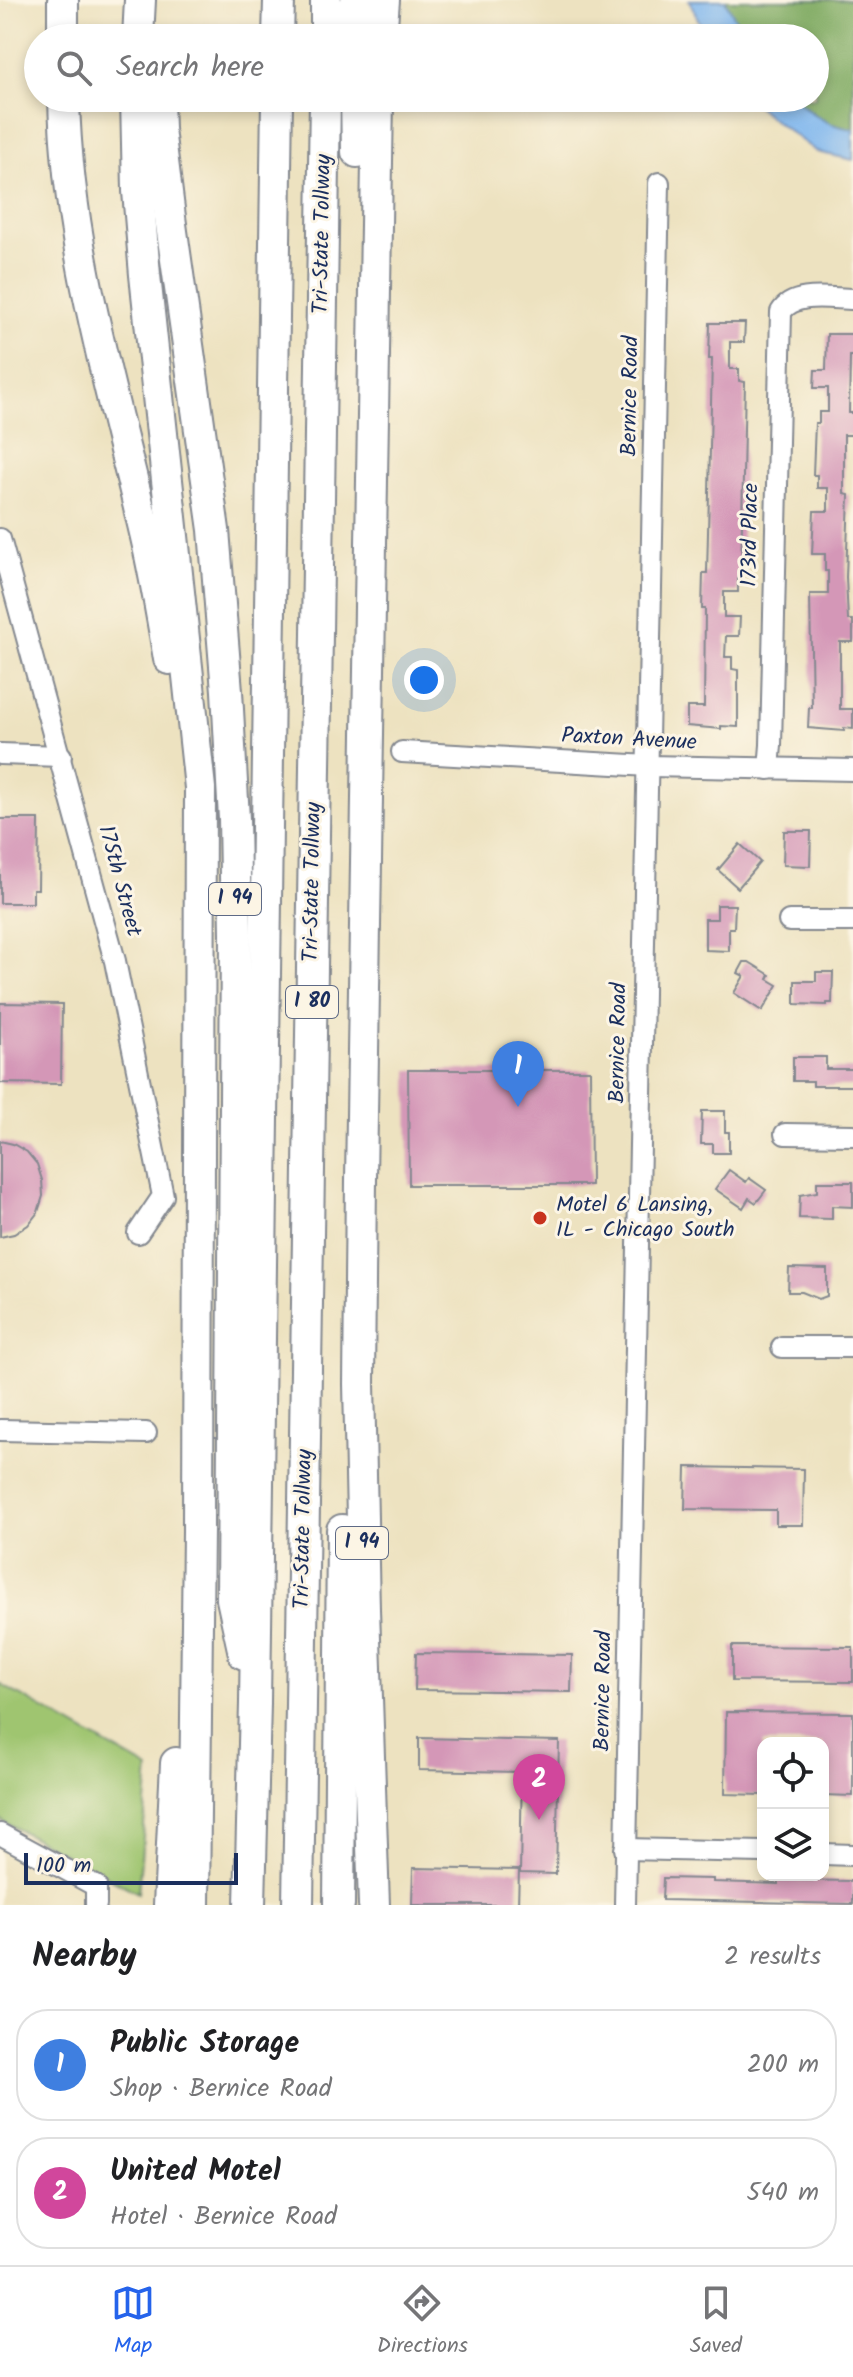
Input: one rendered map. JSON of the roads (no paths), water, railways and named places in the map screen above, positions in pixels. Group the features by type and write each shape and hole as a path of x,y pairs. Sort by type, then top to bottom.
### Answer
{"highway":[{"path":"63,0 63,24"},
{"path":"139,24 140,0"},
{"path":"156,0 156,24"},
{"path":"278,24 279,0"},
{"path":"326,0 326,24"},
{"path":"356,0 356,24"},
{"path":"382,24 384,0"},
{"path":"65,112 72,196 91,308 145,535 173,682 201,967"},
{"path":"136,112 138,191 145,275 200,788 194,1905"},
{"name":"I 94","path":"158,112 214,530 227,691 236,934 232,1599 255,1703"},
{"name":"I 80","path":"250,1905 277,112"},
{"name":"Tri-State Tollway","path":"298,1905 325,112"},
{"path":"356,112 358,288 372,462"},
{"name":"I 94","path":"374,1905 360,1482 361,1180 378,112"},
{"path":"339,1905 342,1476 361,1180"},
{"path":"169,1905 184,1613 198,1530"}],"street":[{"name":"Bernice Road","path":"625,1905 659,183"},
{"name":"173rd Place","path":"769,769 781,312 786,304 808,299 853,299"},
{"name":"175th Street","path":"0,539 115,961 163,1196 138,1233"},
{"name":"Paxton Avenue","path":"402,752 649,766 853,770"},
{"path":"0,754 61,756"},
{"path":"789,921 853,921"},
{"path":"785,1134 853,1135"},
{"path":"782,1347 853,1347"},
{"path":"0,1430 146,1433"},
{"path":"0,1834 96,1886 96,1905"},
{"path":"625,1849 757,1852"},
{"path":"829,1854 853,1855"}],"water":[{"path":"689,0 725,0 738,24 700,24"},
{"path":"764,112 811,112 835,125 853,129 853,160 817,152"}],"place":[{"name":"Public Storage","path":"518,1107"},
{"name":"Motel 6 Lansing, IL - Chicago South","path":"540,1218"},
{"name":"United Motel","path":"539,1820"}]}
